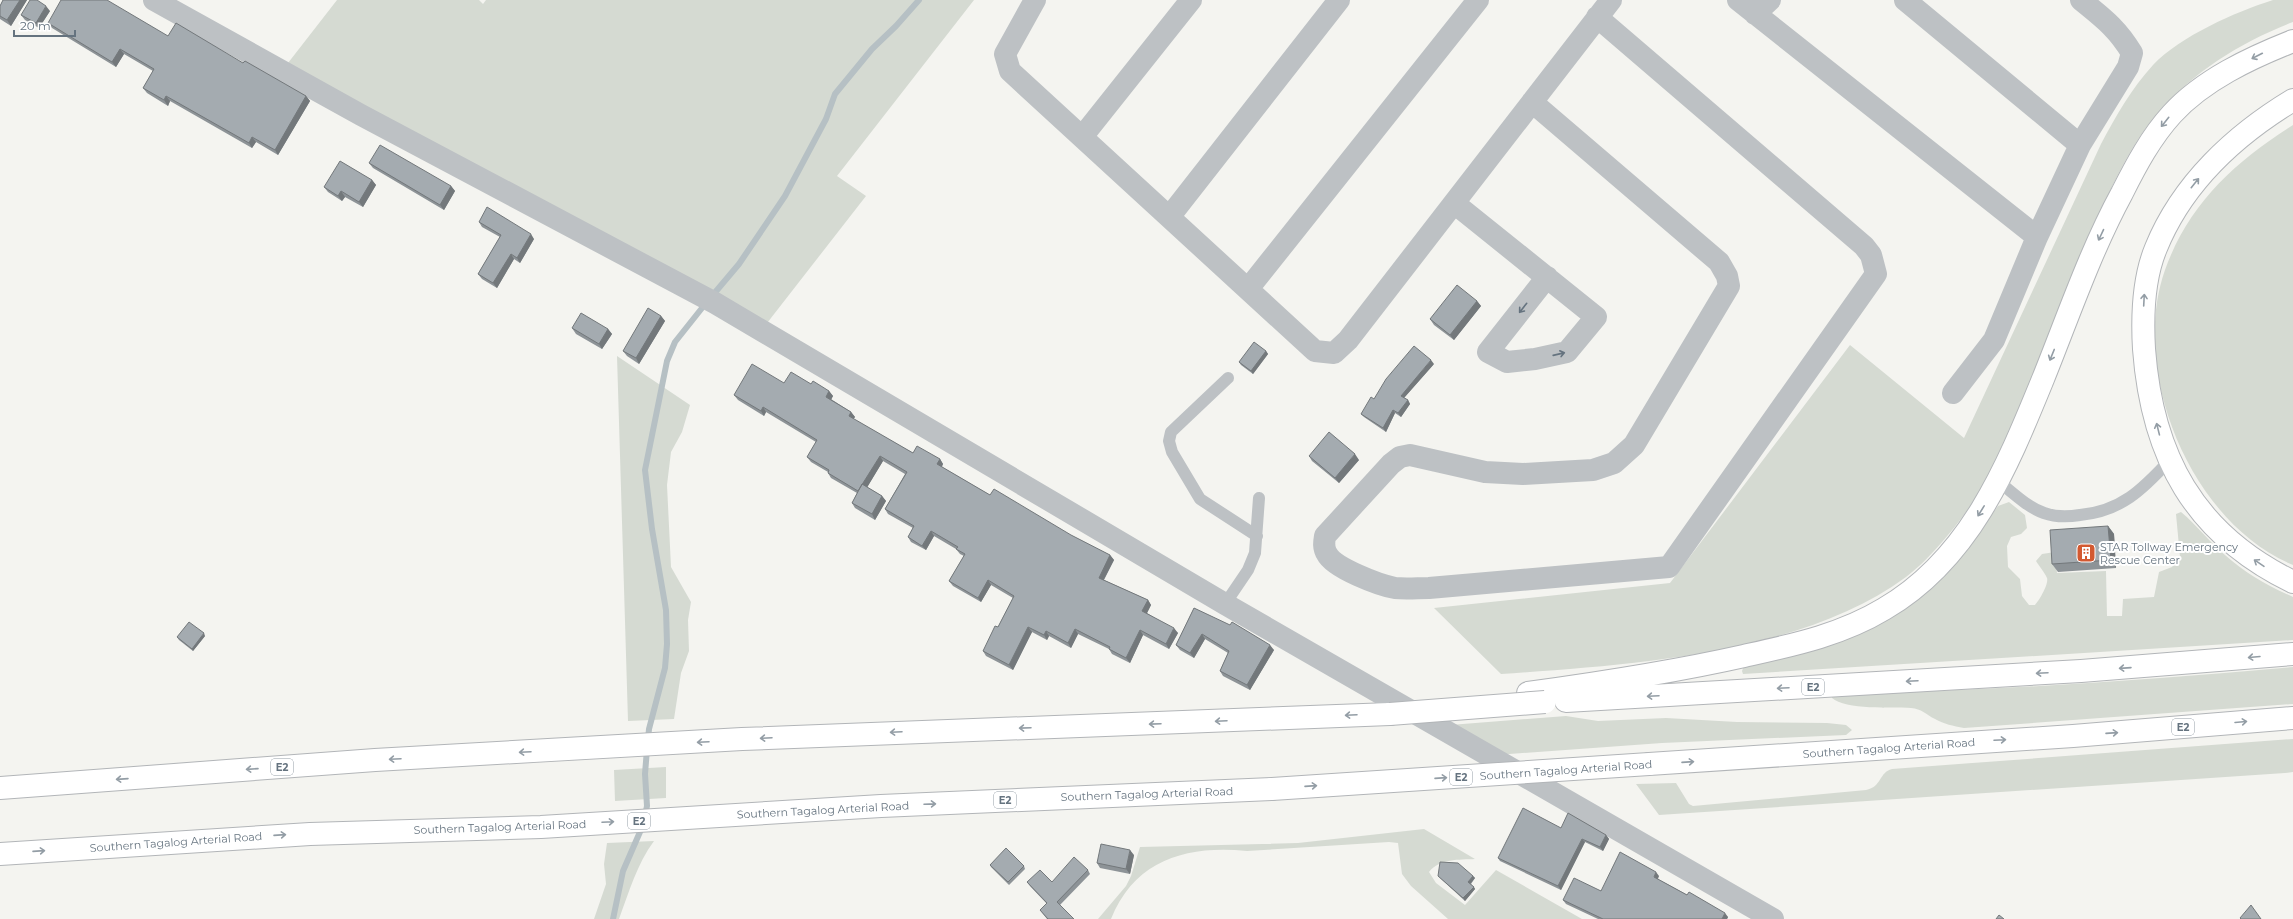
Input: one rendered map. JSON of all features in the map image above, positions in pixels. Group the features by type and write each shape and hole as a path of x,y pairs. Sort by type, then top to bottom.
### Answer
{"highway":[{"path":"1536,698 1708,664 1802,643 1852,625 1884,610 1933,572 1951,554 1971,527 1998,481 2023,428 2095,249 2135,168 2157,132 2171,114 2193,95 2232,69 2262,53 2293,42"},
{"path":"2293,100 2242,136 2196,180 2177,206 2155,249 2147,279 2143,335 2145,361 2154,414 2169,461 2193,502 2228,539 2262,566 2293,582"},
{"name":"E2","path":"0,788 375,760 742,739 1390,714 1536,698 2081,671 2293,654"},
{"name":"Southern Tagalog Arterial Road","path":"0,854 310,834 541,826 889,805 1272,789 2089,734 2293,718"}],"street":[{"path":"154,0 361,115 706,298 1225,604 1772,919"},
{"path":"1035,0 1005,54 1010,71 1170,216 1315,351 1334,353 1348,340 1604,8 1864,246 1871,255 1876,274 1669,567 1429,588 1395,588 1374,582 1334,562 1327,554 1324,545 1325,536 1391,464 1400,457 1410,455 1485,472 1523,474 1592,470 1614,463 1634,445 1729,286 1727,276 1719,262 1532,102"},
{"path":"1082,137 1191,0"},
{"path":"1170,216 1339,0"},
{"path":"1248,289 1478,0"},
{"path":"1738,0 1762,7 2037,237"},
{"path":"1906,0 2080,145"},
{"path":"1953,393 1994,340 2037,237 2080,145 2128,67 2132,53 2115,28 2081,0"},
{"path":"1454,203 1547,277 1596,317 1567,352 1535,359 1506,362 1488,352 1547,277"}],"lane":[{"path":"1228,378 1171,432 1169,441 1172,452 1200,499 1257,536"},
{"path":"1998,481 2026,503 2044,513 2066,517 2091,514 2114,508 2131,498 2149,483 2169,461"},
{"path":"1225,604 1248,570 1255,553 1259,498"}],"shaded area":[{"path":"337,0 479,0 483,4 486,0 974,0 837,176 866,196 764,327 288,63"},
{"path":"2273,0 2293,0 2293,22 2256,38 2238,48 2220,59 2188,83 2159,112 2138,140 2119,172 2103,206 1994,468 1977,496 1955,527 1930,555 1906,577 1863,603 1816,624 1765,640 1657,660 1501,674 1434,608 1670,583 1850,345 1964,438 2101,144 2131,93 2153,65 2178,44 2226,18"},
{"path":"2293,125 2293,565 2257,544 2225,516 2198,480 2177,440 2163,397 2155,353 2156,310 2165,270 2175,246 2187,224 2216,186 2233,169"},
{"path":"617,356 690,405 682,432 671,452 667,485 671,567 691,602 688,620 689,651 681,673 674,719 628,721"},
{"path":"2009,502 2025,515 2027,528 2021,534 2011,537 2007,546 2008,567 2020,579 2022,596 2029,605 2035,605 2037,603 2047,584 2047,578 2036,561 2042,554 2055,552 2057,573 2106,571 2107,616 2122,616 2123,599 2154,597 2159,572 2172,567 2180,557 2176,514 2181,512 2233,562 2266,584 2293,597 2293,640 1743,674 1742,671 1744,666 1793,655 1965,550 1998,506"},
{"path":"2293,667 2293,704 1964,728 1952,726 1921,711 1911,708 1858,706 1838,702 1832,698 1832,694 1890,693 2063,685"},
{"path":"1566,716 1598,721 1666,718 1737,722 1827,723 1846,725 1852,730 1846,735 1662,743 1496,755 1450,725"},
{"path":"2293,739 2293,772 2285,773 1659,815 1636,784 1676,783 1689,804 1693,806 1866,790 1875,786 1885,773 1892,769"},
{"path":"666,767 666,798 615,801 614,770"},
{"path":"1424,829 1475,859 1444,862 1433,867 1429,872 1436,883 1465,905 1496,870 1582,919 1448,919 1411,886 1402,874 1398,843 1389,842 1247,851 1204,851 1184,854 1166,860 1149,870 1134,882 1121,899 1111,919 1098,919 1126,886 1131,876 1140,847 1298,843"},
{"path":"654,841 638,869 619,919 594,919 606,884 604,864 607,843"}],"building":[{"path":"3,0 20,0 7,20 0,16 0,6"},
{"path":"30,0 37,0 46,6 36,23 21,15"},
{"path":"61,0 107,0 168,36 176,23 243,63 245,61 306,96 275,150 252,137 249,143 166,96 164,100 143,88 154,69 120,49 112,62 48,23"},
{"path":"380,145 451,186 440,205 369,163"},
{"path":"340,161 372,180 359,202 341,191 338,196 324,187"},
{"path":"487,207 531,234 517,258 511,254 493,283 478,274 501,235 479,222"},
{"path":"1457,285 1477,301 1450,335 1430,319"},
{"path":"648,308 661,316 636,358 623,351"},
{"path":"581,313 608,329 599,344 572,328"},
{"path":"1254,342 1266,351 1251,371 1239,362"},
{"path":"1414,346 1431,360 1401,396 1408,400 1398,413 1393,410 1383,428 1361,414 1371,397 1374,399 1386,379"},
{"path":"752,364 784,383 791,372 811,384 813,381 829,391 826,397 851,412 849,416 913,453 917,446 940,459 937,464 990,495 994,489 1071,535 1110,555 1099,578 1148,600 1142,611 1174,628 1166,644 1140,630 1126,658 1109,649 1110,647 1075,629 1068,643 1046,631 1044,635 1028,627 1009,665 983,651 995,626 998,627 1014,596 988,580 978,598 949,581 965,554 956,549 958,547 931,531 922,546 908,537 914,526 885,509 907,472 880,456 858,491 828,473 829,470 807,457 817,440 763,407 761,411 734,395"},
{"path":"1329,432 1355,454 1335,478 1309,456"},
{"path":"862,484 882,496 872,514 852,503"},
{"name":"STAR Tollway Emergency Rescue Center","path":"2108,526 2111,560 2052,564 2050,530"},
{"path":"1194,608 1230,625 1232,622 1270,645 1247,685 1220,671 1229,651 1202,634 1190,653 1176,645"},
{"path":"189,622 204,633 192,649 177,637"},
{"path":"1523,808 1561,828 1568,813 1606,835 1600,847 1582,839 1558,886 1498,858"},
{"path":"1101,844 1130,850 1126,869 1097,863"},
{"path":"1006,848 1024,866 1008,882 990,865"},
{"path":"1620,852 1656,872 1654,877 1687,895 1689,892 1725,913 1722,919 1603,919 1563,900 1574,878 1601,891"},
{"path":"1074,857 1088,870 1057,902 1074,919 1048,919 1040,910 1047,903 1027,882 1040,870 1052,882"},
{"path":"1440,862 1458,863 1473,876 1468,882 1474,887 1463,898 1438,876"},
{"path":"2251,905 2261,919 2241,919 2240,918"},
{"path":"1999,915 2004,919 1996,919"}],"waterway":[{"path":"712,296 739,264 785,196 826,119 835,94 872,49 896,26 919,0"},
{"path":"648,740 649,729 665,668 667,644 666,610 652,529 645,470 667,361 675,342 706,303"},
{"path":"613,919 623,871 643,825 647,806 645,774 647,749"}],"place":[{"name":"STAR Tollway Emergency Rescue Center","path":"2086,553"}]}
